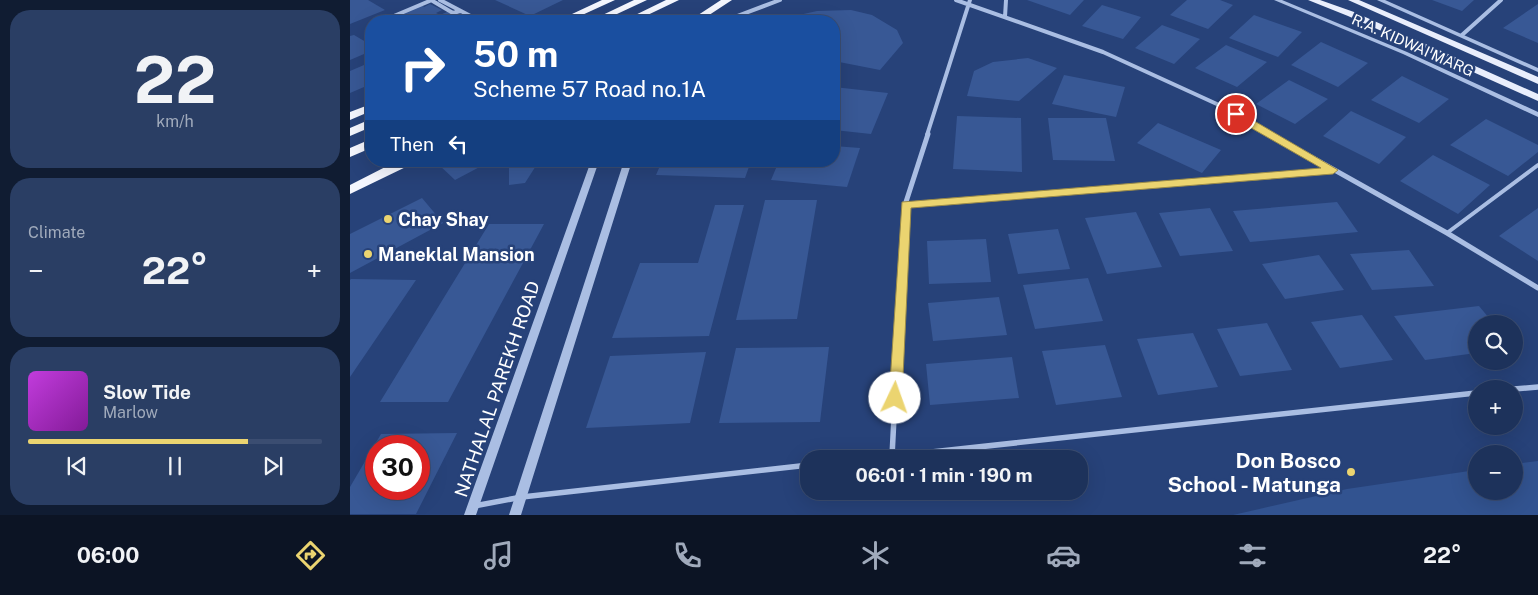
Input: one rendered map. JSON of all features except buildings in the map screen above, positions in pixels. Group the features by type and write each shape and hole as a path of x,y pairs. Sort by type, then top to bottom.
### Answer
{"highway":[{"path":"576,15 610,0"},
{"path":"608,15 642,0"},
{"path":"642,15 676,0"},
{"path":"653,15 676,0"},
{"path":"703,15 727,0"},
{"path":"350,116 365,110"},
{"path":"350,132 365,126"},
{"path":"350,153 365,146"},
{"path":"350,190 396,167"}],"main road":[{"path":"1312,0 1351,14 1538,98"},
{"path":"1352,0 1538,81"}],"street":[{"path":"396,15 431,0 453,13 460,10"},
{"path":"440,0 469,15"},
{"path":"740,15 780,0"},
{"path":"956,0 970,2 1005,17 1103,52 1220,105 1447,233 1538,288"},
{"path":"1005,17 1006,0"},
{"name":"R.A. KIDWAI MARG","path":"1277,0 1405,53 1538,115"},
{"name":"R.A. KIDWAI MARG","path":"1380,0 1538,70"},
{"path":"1462,35 1501,0"},
{"path":"892,450 906,205 970,2"},
{"name":"NATHALAL PAREKH ROAD","path":"472,511 593,167"},
{"path":"515,515 626,167"},
{"path":"906,205 1333,170"},
{"path":"1523,388 1538,387"},
{"path":"948,450 1468,394"},
{"path":"472,511 522,497 800,466"}],"lane":[{"path":"1447,233 1538,166"}],"shaded area":[{"path":"1538,461 1538,515 1233,515 1347,489 1468,471 1468,500 1523,500 1523,463"}],"place":[{"name":"Chay Shay","path":"388,219"},
{"name":"Maneklal Mansion","path":"368,254"},
{"name":"Don Bosco School - Matunga","path":"1351,472"}],"route":[{"path":"895,398 906,205 1333,170 1236,114"}]}
